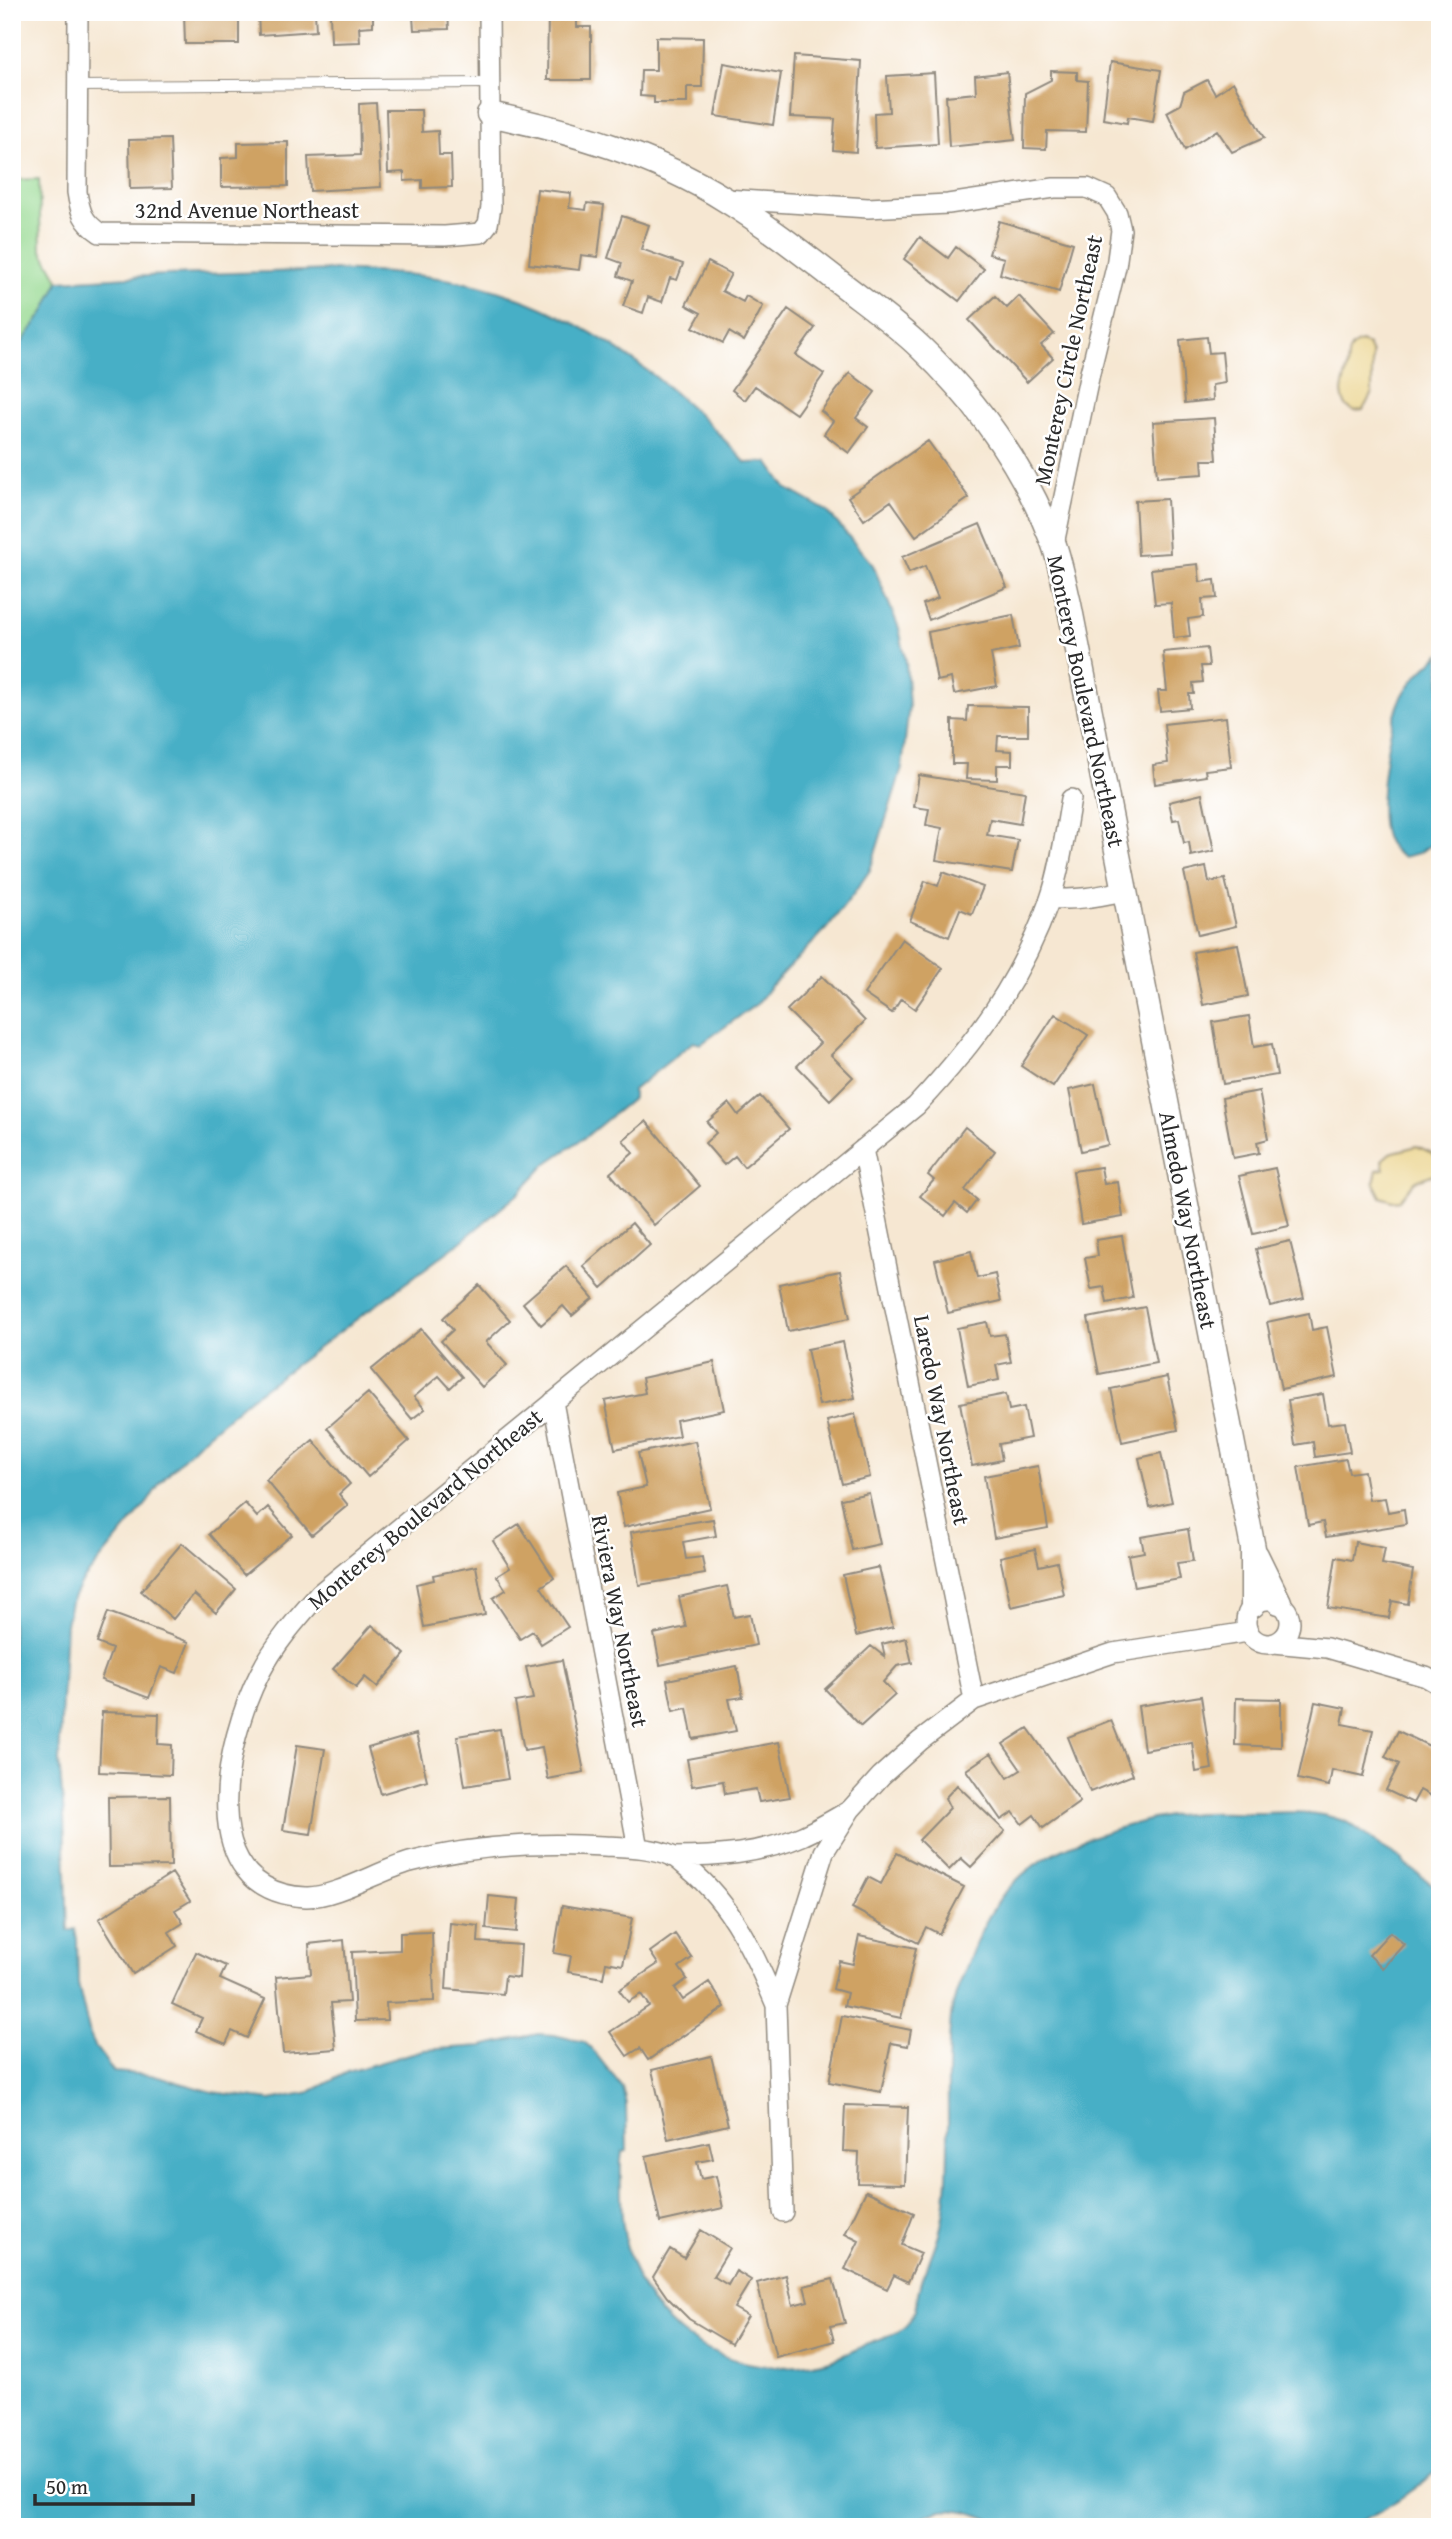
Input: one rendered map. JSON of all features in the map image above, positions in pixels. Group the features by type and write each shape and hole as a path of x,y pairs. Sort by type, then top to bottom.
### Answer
{"street":[{"name":"32nd Avenue Northeast","path":"78,12 77,192 80,211 87,225 100,233 444,236 481,233 488,224 491,207 489,12"},
{"name":"Monterey Boulevard Northeast","path":"489,114 540,125 636,155 725,199 793,246 855,294 918,345 957,384 986,421 1023,477 1054,544 1069,604 1124,891"},
{"name":"Monterey Circle Northeast","path":"725,199 868,208 948,204 1054,188 1087,188 1107,197 1117,213 1121,230 1116,268 1090,373 1054,544"},
{"name":"Monterey Boulevard Northeast","path":"851,1810 802,1836 737,1853 673,1857 638,1848 569,1844 503,1845 408,1862 309,1898 286,1895 245,1870 233,1851 228,1830 226,1798 231,1759 259,1675 279,1640 320,1592 916,1106 972,1043 1006,995 1051,898 1071,799"},
{"path":"1051,898 1090,898 1124,891"},
{"name":"Almedo Way Northeast","path":"1124,891 1253,1548 1253,1605"},
{"name":"Laredo Way Northeast","path":"863,1149 974,1700"},
{"name":"Riviera Way Northeast","path":"553,1402 638,1848"},
{"name":"Almedo Way Northeast","path":"1253,1548 1284,1612"},
{"path":"1327,1648 1284,1612 1265,1600 1253,1605 1246,1618 1248,1632 1259,1642 1327,1648 1426,1677 1440,1685"},
{"path":"1274,1643 1286,1635 1284,1612"},
{"name":"Monterey Boulevard Northeast","path":"776,2006 824,1852 851,1810 881,1776 910,1750 974,1700 1113,1653 1248,1632"},
{"name":"Monterey Boulevard Northeast","path":"673,1857 706,1884 725,1907 760,1967 776,2006"},
{"path":"776,2006 783,2211"}],"lane":[{"path":"78,86 489,83"}],"green space":[{"path":"39,179 41,249 59,281 44,312 12,356 12,180"}],"sand":[{"path":"1361,342 1368,345 1372,354 1372,393 1363,410 1354,411 1346,406 1342,390 1349,351"},
{"path":"1417,1146 1432,1153 1440,1162 1440,1169 1415,1181 1400,1200 1392,1201 1381,1197 1374,1183 1377,1170 1384,1169 1382,1160 1390,1153"}],"water":[{"path":"335,270 415,275 475,285 530,303 565,319 599,338 662,382 746,463 768,462 786,488 827,511 873,565 899,628 906,662 909,706 902,768 870,870 826,929 758,1003 701,1044 693,1042 633,1090 633,1098 588,1135 547,1163 517,1195 458,1244 248,1400 200,1441 161,1481 148,1502 80,1584 71,1602 66,1624 59,1761 68,1931 75,1929 78,1984 90,2035 114,2072 151,2075 213,2092 270,2100 310,2092 348,2072 423,2050 481,2046 538,2034 584,2042 622,2087 626,2104 627,2151 622,2152 621,2160 623,2226 635,2274 643,2289 661,2314 684,2335 710,2350 738,2361 768,2366 799,2366 829,2360 885,2338 904,2327 912,2317 922,2278 940,2229 946,2196 949,2043 954,2002 982,1928 1015,1881 1058,1851 1113,1830 1158,1818 1197,1813 1296,1812 1345,1821 1402,1859 1440,1890 1440,2468 1396,2501 1347,2527 1011,2527 971,2513 946,2510 922,2517 910,2527 12,2527 12,356 44,312 59,281"},
{"path":"1440,654 1440,838 1419,853 1403,857 1388,843 1382,824 1384,768 1401,699 1418,675"}],"building":[{"path":"184,12 239,12 239,44 185,44"},
{"path":"258,12 315,12 316,31 259,35"},
{"path":"330,12 373,12 373,26 359,27 360,42 331,43"},
{"path":"395,12 448,12 449,29 414,30 413,17 395,17"},
{"path":"548,12 577,12 577,27 591,27 591,80 547,80"},
{"path":"656,37 703,38 702,87 687,87 687,103 654,103 654,97 640,96 641,70 656,70"},
{"path":"794,56 861,61 856,152 833,150 835,119 790,117"},
{"path":"1110,62 1161,70 1153,121 1128,117 1127,123 1103,119"},
{"path":"724,63 781,73 773,125 715,116"},
{"path":"1051,71 1077,72 1077,80 1088,81 1086,132 1047,131 1046,149 1024,148 1025,93 1051,80"},
{"path":"1007,72 1015,140 949,147 946,96 976,93 975,76"},
{"path":"934,73 938,144 875,148 874,113 889,112 887,76"},
{"path":"1207,80 1215,94 1233,82 1264,138 1232,152 1217,130 1185,150 1167,112 1180,105 1184,92"},
{"path":"376,103 381,187 310,191 308,157 360,155 359,104"},
{"path":"386,110 421,110 422,132 438,131 439,155 451,155 452,187 422,188 422,180 404,181 404,172 388,173"},
{"path":"170,139 172,188 130,189 129,140"},
{"path":"288,142 288,186 221,187 221,158 238,157 238,143"},
{"path":"537,189 571,193 569,208 586,210 587,203 604,205 598,257 581,255 579,270 529,264"},
{"path":"622,216 649,225 641,249 683,264 677,280 670,278 662,302 648,297 643,313 623,306 632,281 618,276 622,263 608,258"},
{"path":"999,221 1073,243 1059,292 1000,274 1004,258 989,254"},
{"path":"920,237 948,258 956,247 984,269 959,301 904,259"},
{"path":"708,262 731,274 722,291 743,302 746,296 763,306 744,341 729,332 723,343 693,327 701,313 686,305"},
{"path":"995,296 1007,308 1019,296 1054,334 1041,345 1053,358 1027,382 969,320"},
{"path":"788,309 815,328 796,355 824,374 796,414 755,386 745,400 732,390"},
{"path":"1207,337 1209,353 1222,352 1225,383 1212,385 1213,400 1185,403 1180,340"},
{"path":"850,373 875,392 856,418 868,427 849,453 824,434 833,421 821,411"},
{"path":"1214,418 1217,460 1202,460 1203,474 1157,477 1153,422"},
{"path":"928,441 969,498 916,536 891,501 864,520 848,497"},
{"path":"1167,499 1170,553 1138,555 1135,501"},
{"path":"980,524 1007,587 929,620 923,604 938,598 925,566 909,573 902,557"},
{"path":"1198,564 1200,582 1215,580 1217,598 1202,599 1203,617 1188,619 1190,636 1174,638 1171,603 1155,604 1151,569"},
{"path":"1013,615 1019,648 991,654 997,686 954,694 951,678 937,681 928,632"},
{"path":"1207,648 1209,666 1201,666 1203,682 1193,683 1194,694 1189,694 1190,708 1160,711 1158,691 1167,691 1163,652"},
{"path":"968,706 1028,707 1028,736 998,736 997,750 1012,751 1012,765 997,765 997,780 966,779 967,764 952,764 952,720 967,721"},
{"path":"1226,717 1231,767 1205,770 1206,776 1155,784 1153,765 1168,763 1164,724"},
{"path":"919,775 1025,792 1020,824 990,819 987,835 1018,840 1012,872 936,860 942,828 926,825 929,809 914,807"},
{"path":"1202,794 1214,851 1191,856 1189,842 1184,843 1179,819 1173,820 1169,802"},
{"path":"1206,867 1209,882 1225,879 1236,926 1198,935 1184,872"},
{"path":"943,872 983,887 972,914 960,909 949,937 910,921 925,881 938,886"},
{"path":"902,939 943,968 915,1009 901,999 892,1013 864,994"},
{"path":"1238,944 1248,996 1203,1005 1193,952"},
{"path":"822,976 865,1021 831,1055 853,1077 830,1100 797,1066 820,1043 787,1010"},
{"path":"1055,1014 1088,1035 1053,1087 1021,1066"},
{"path":"1249,1016 1254,1047 1272,1044 1277,1075 1223,1084 1213,1022"},
{"path":"1095,1084 1108,1145 1081,1151 1069,1090"},
{"path":"1259,1091 1268,1139 1257,1142 1259,1153 1233,1158 1222,1098"},
{"path":"760,1096 789,1129 744,1167 735,1156 724,1165 705,1143 716,1133 707,1122 729,1103 738,1115"},
{"path":"646,1121 700,1186 654,1225 610,1173 633,1153 623,1140"},
{"path":"965,1127 995,1151 965,1190 977,1200 967,1213 955,1203 945,1216 920,1196 934,1180 928,1175"},
{"path":"1101,1167 1104,1184 1118,1182 1123,1217 1081,1224 1073,1171"},
{"path":"1275,1168 1289,1226 1253,1234 1239,1176"},
{"path":"632,1223 650,1245 602,1288 583,1266"},
{"path":"1122,1236 1133,1298 1107,1303 1104,1287 1091,1289 1085,1258 1098,1256 1096,1240"},
{"path":"1290,1241 1304,1298 1270,1306 1256,1249"},
{"path":"971,1251 977,1278 995,1274 1001,1301 948,1313 935,1260"},
{"path":"566,1266 593,1298 572,1316 563,1306 541,1325 523,1303"},
{"path":"840,1271 850,1318 788,1331 779,1284"},
{"path":"479,1285 510,1320 486,1342 507,1365 482,1387 441,1341 453,1330 443,1318"},
{"path":"1145,1307 1156,1363 1099,1374 1088,1318"},
{"path":"1309,1313 1312,1330 1327,1327 1337,1377 1281,1389 1267,1322"},
{"path":"987,1322 990,1336 1005,1334 1011,1362 996,1365 999,1380 968,1386 957,1328"},
{"path":"421,1329 462,1377 450,1388 439,1376 414,1397 425,1409 412,1419 371,1370"},
{"path":"843,1342 855,1398 819,1405 807,1349"},
{"path":"714,1362 724,1410 676,1420 679,1436 615,1449 605,1401 645,1393 642,1378"},
{"path":"1167,1377 1178,1430 1122,1442 1111,1389"},
{"path":"368,1393 409,1441 368,1477 327,1428"},
{"path":"1006,1394 1009,1410 1024,1407 1030,1438 999,1444 1002,1460 972,1466 960,1403"},
{"path":"1323,1394 1328,1424 1345,1422 1350,1452 1315,1457 1313,1442 1295,1445 1288,1400"},
{"path":"855,1414 870,1477 842,1484 827,1421"},
{"path":"313,1440 350,1484 339,1494 348,1505 312,1535 266,1480"},
{"path":"695,1441 710,1508 624,1527 617,1493 646,1487 638,1453"},
{"path":"1161,1453 1172,1502 1150,1507 1139,1458"},
{"path":"1346,1459 1349,1473 1364,1471 1369,1500 1385,1498 1388,1512 1404,1509 1406,1524 1326,1537 1323,1522 1308,1525 1298,1467"},
{"path":"1038,1466 1048,1528 994,1538 984,1476"},
{"path":"869,1493 880,1544 852,1550 841,1499"},
{"path":"245,1503 257,1517 268,1507 292,1535 244,1575 209,1534"},
{"path":"713,1519 716,1536 683,1542 686,1559 702,1557 705,1574 639,1585 631,1532"},
{"path":"519,1524 554,1578 541,1587 568,1627 541,1644 533,1631 520,1639 493,1598 506,1590 497,1576 510,1568 493,1541"},
{"path":"1188,1529 1193,1561 1177,1563 1180,1579 1134,1587 1128,1555 1144,1552 1141,1537"},
{"path":"1355,1542 1385,1548 1382,1564 1413,1570 1408,1604 1392,1601 1389,1618 1328,1608 1336,1557 1352,1560"},
{"path":"182,1543 236,1589 216,1613 194,1594 173,1619 141,1591"},
{"path":"1035,1549 1039,1566 1057,1562 1064,1595 1011,1607 1000,1557"},
{"path":"476,1566 485,1615 424,1627 416,1584 434,1580 433,1575"},
{"path":"879,1567 893,1627 856,1636 843,1575"},
{"path":"727,1586 734,1617 750,1614 756,1645 660,1665 654,1634 686,1627 679,1597"},
{"path":"108,1612 189,1642 177,1673 161,1667 149,1698 101,1680 112,1649 97,1643"},
{"path":"372,1625 405,1654 377,1687 365,1677 356,1688 333,1669"},
{"path":"906,1638 912,1663 897,1666 883,1682 895,1695 861,1726 825,1689 871,1646 885,1657 882,1644"},
{"path":"562,1660 584,1772 548,1779 542,1747 524,1750 515,1702 533,1699 526,1667"},
{"path":"737,1666 743,1697 729,1699 736,1731 693,1739 687,1708 673,1711 667,1680"},
{"path":"1201,1696 1212,1769 1196,1772 1192,1742 1144,1750 1138,1706"},
{"path":"1236,1698 1281,1699 1281,1747 1235,1745"},
{"path":"1315,1702 1345,1708 1342,1724 1373,1730 1363,1777 1332,1770 1329,1786 1298,1779"},
{"path":"102,1712 159,1714 158,1744 172,1745 171,1775 99,1772"},
{"path":"1111,1720 1133,1775 1090,1792 1068,1737"},
{"path":"1028,1728 1080,1802 1043,1828 1034,1815 1022,1824 1013,1812 1001,1820 966,1770 991,1753 1008,1778 1021,1770 1003,1744"},
{"path":"500,1729 508,1779 465,1786 457,1736"},
{"path":"1398,1731 1440,1751 1440,1784 1433,1797 1420,1790 1413,1803 1386,1790 1399,1764 1385,1757"},
{"path":"416,1734 427,1780 381,1794 368,1748"},
{"path":"779,1742 790,1797 759,1802 756,1789 725,1794 723,1781 692,1786 687,1759"},
{"path":"297,1745 325,1749 311,1834 283,1830"},
{"path":"957,1785 1005,1831 971,1867 961,1858 949,1870 919,1840 950,1808 945,1798"},
{"path":"170,1796 171,1866 109,1867 108,1797"},
{"path":"897,1853 964,1887 939,1934 926,1927 918,1943 852,1908 868,1877 881,1884"},
{"path":"172,1873 190,1901 175,1910 183,1923 169,1932 177,1946 133,1974 99,1919"},
{"path":"489,1896 519,1899 516,1932 486,1929"},
{"path":"562,1906 632,1918 623,1965 606,1962 603,1978 568,1972 571,1956 554,1953"},
{"path":"450,1923 479,1926 478,1942 521,1945 519,1978 505,1976 503,1994 446,1989"},
{"path":"432,1932 434,2001 386,2003 387,2020 355,2021 352,1952 400,1950 400,1933"},
{"path":"1390,1932 1404,1944 1383,1968 1369,1955"},
{"path":"675,1934 692,1958 679,1967 687,1979 675,1988 683,2000 709,1982 725,2007 648,2060 640,2048 627,2056 610,2032 649,2006 641,1994 628,2002 619,1990 658,1964 650,1952"},
{"path":"859,1936 916,1948 901,2018 844,2006 847,1993 833,1989 839,1961 853,1964"},
{"path":"344,1940 349,2002 331,2003 336,2049 283,2053 276,1977 311,1974 309,1944"},
{"path":"196,1952 226,1966 220,1979 265,1999 247,2038 232,2031 226,2044 196,2031 202,2018 172,2004"},
{"path":"842,2016 911,2030 908,2046 891,2043 881,2092 829,2082"},
{"path":"711,2056 728,2125 668,2139 652,2070"},
{"path":"845,2105 908,2107 905,2184 858,2183 859,2152 843,2151"},
{"path":"709,2142 713,2159 697,2162 701,2179 716,2176 723,2208 660,2222 646,2156"},
{"path":"866,2191 914,2213 902,2245 921,2253 908,2282 894,2275 887,2289 845,2269 859,2241 845,2234"},
{"path":"701,2230 730,2248 713,2276 728,2285 736,2271 751,2280 734,2308 748,2316 731,2344 689,2319 667,2297 653,2277 670,2249 684,2258"},
{"path":"786,2275 793,2305 808,2301 804,2286 833,2279 845,2323 830,2326 834,2341 776,2357 757,2283"}]}
